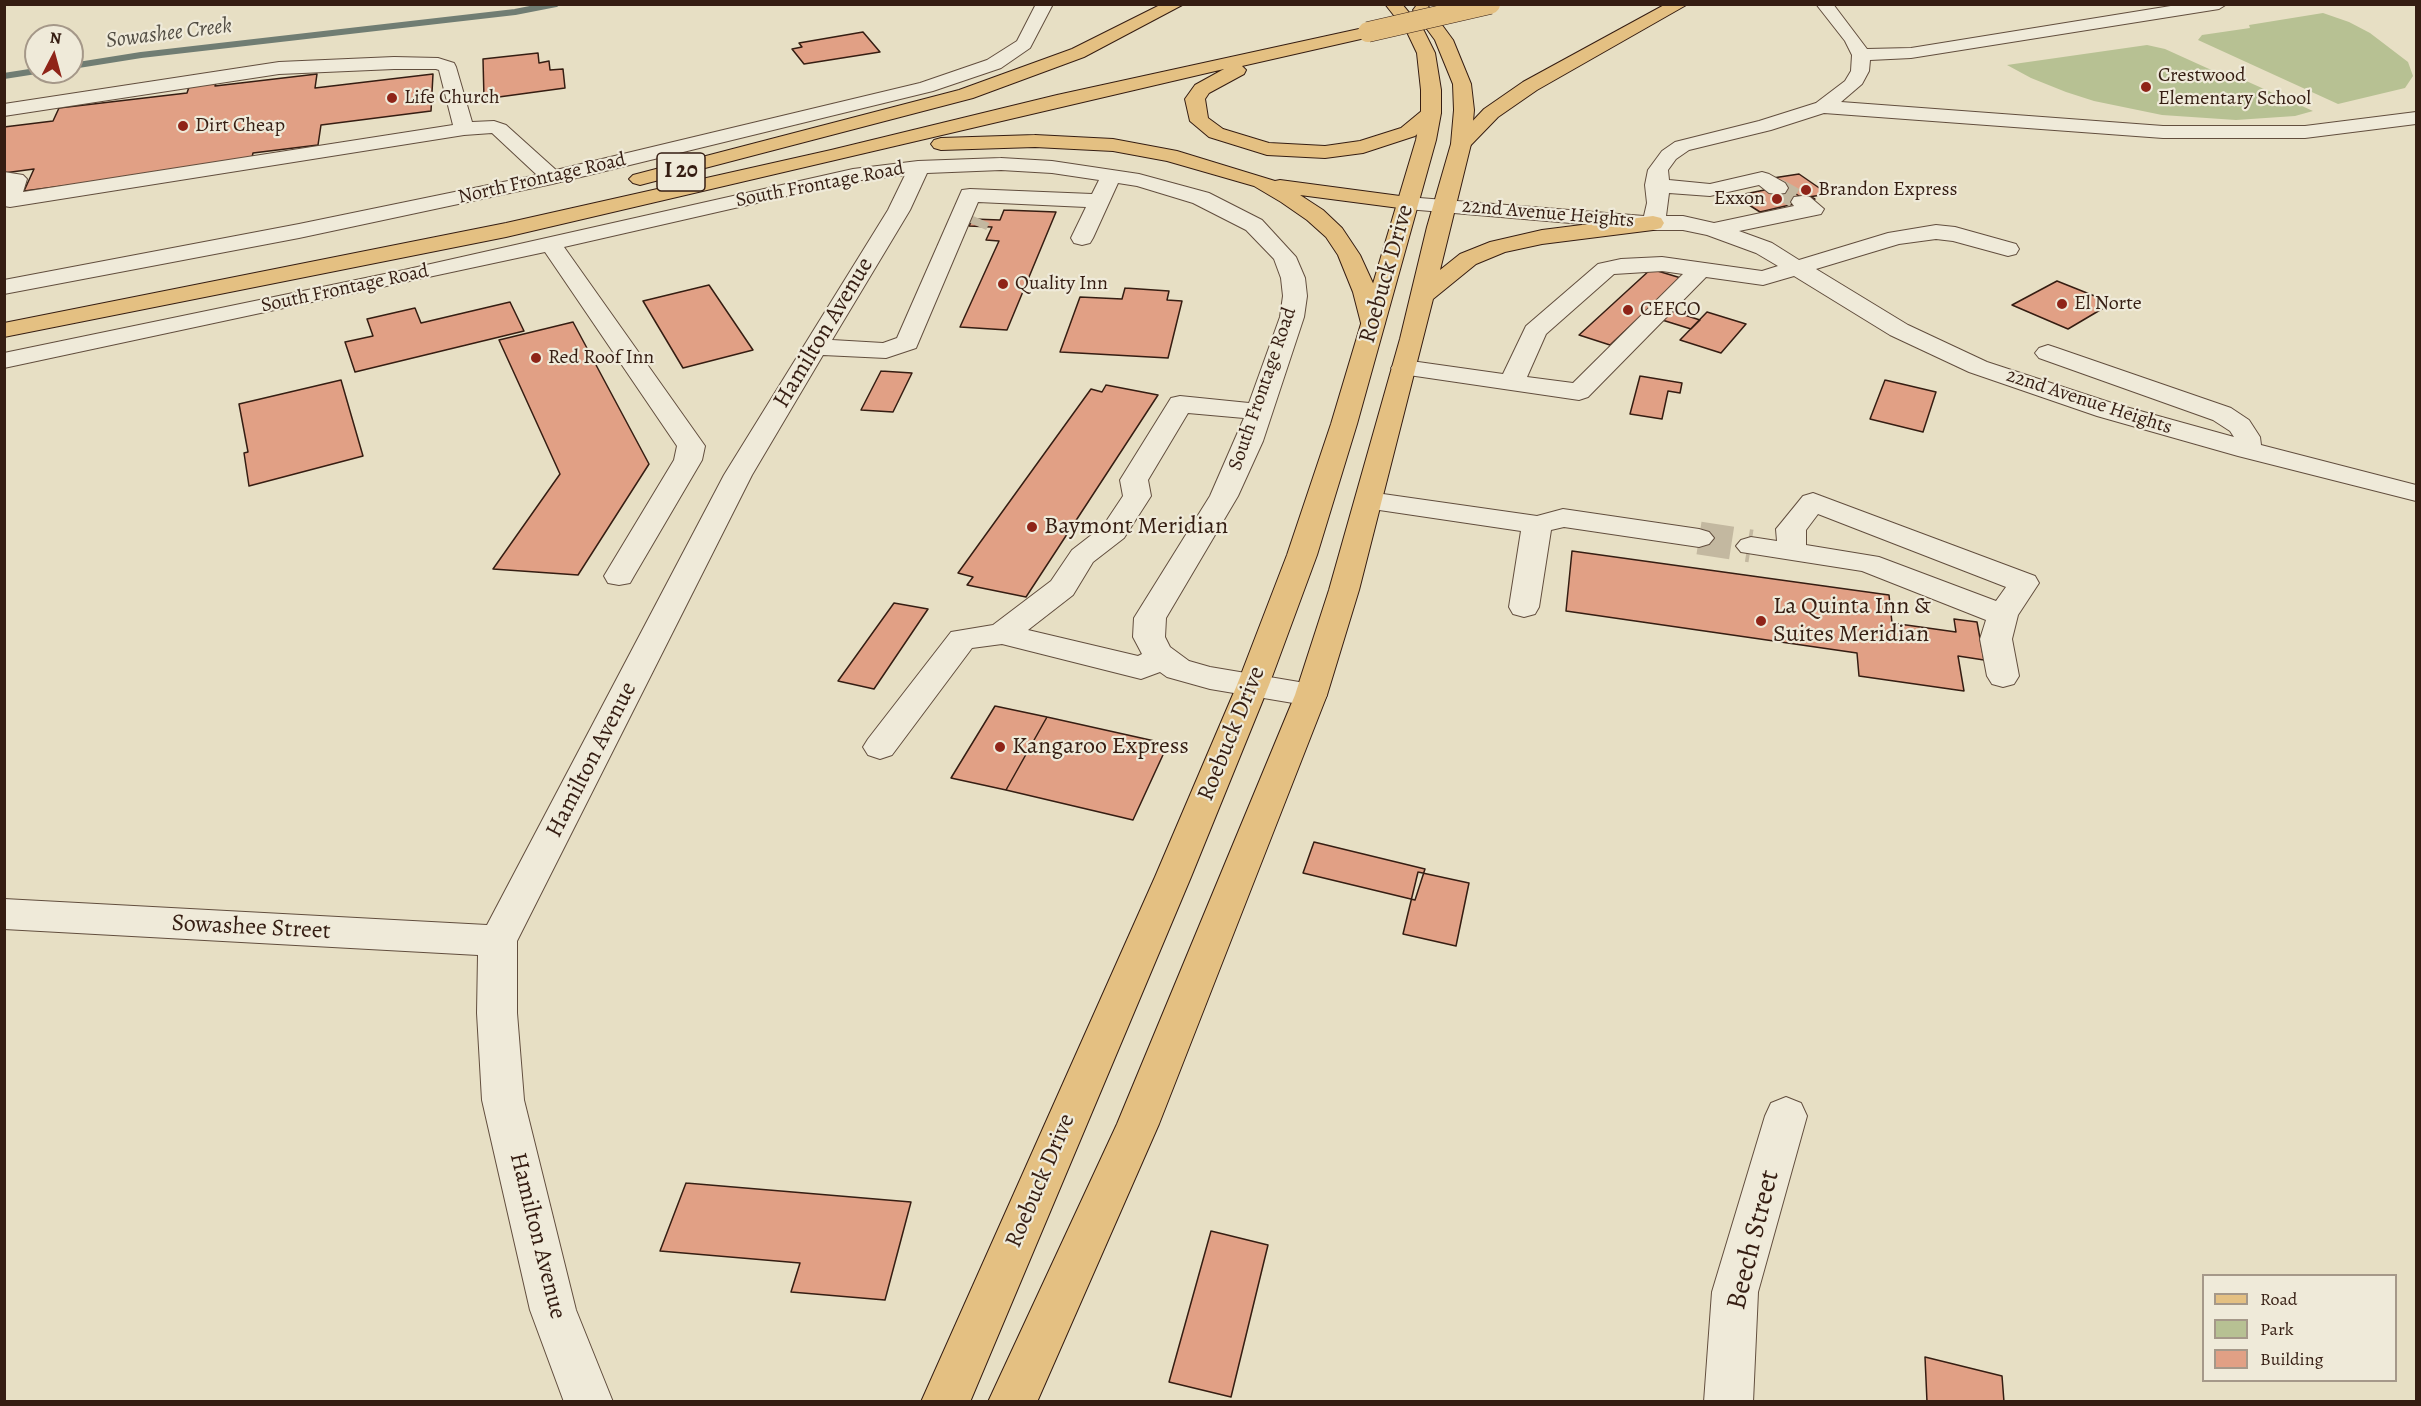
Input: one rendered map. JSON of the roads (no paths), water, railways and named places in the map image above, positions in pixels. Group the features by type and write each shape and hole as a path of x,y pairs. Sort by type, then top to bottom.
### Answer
{"main road":[{"path":"624,183 759,146 966,94 1078,53 1176,4"},
{"name":"Roebuck Drive","path":"945,1401 1173,877 1253,685 1302,555 1344,424 1426,140 1431,113 1428,66 1421,41 1393,4"},
{"name":"Roebuck Drive","path":"1012,1401 1138,1124 1311,695 1369,501 1461,144 1464,110 1462,84 1444,40 1417,4"},
{"name":"I 20","path":"4,330 506,230 831,156 1057,101 1284,50 1423,4"},
{"name":"I 20","path":"4,312 348,244 1362,26 1490,4"},
{"path":"1461,144 1491,113 1530,86 1680,4"},
{"path":"1284,50 1225,75 1202,89 1195,99 1194,106 1200,121 1216,133 1247,145 1285,151 1325,152 1364,147 1396,138 1408,132 1431,113"},
{"path":"831,156 975,142 1082,142 1170,155 1261,182 1355,198 1407,203"},
{"path":"1261,182 1306,209 1334,233 1349,255 1365,292 1373,323"},
{"path":"1422,296 1456,268 1498,247 1542,237 1653,223"}],"street":[{"name":"North Frontage Road","path":"59,269 340,205 347,222 552,178 926,87 994,64 1024,44 1045,4"},
{"path":"1653,223 1658,203 1656,185 1658,170 1662,162 1682,146 1713,136 1796,117 1824,107 1853,84 1860,71 1861,55 1852,39 1824,4"},
{"path":"1861,55 1911,53 2219,4"},
{"path":"4,110 279,68 394,63 438,64 447,67 464,129"},
{"path":"1824,107 2163,132 2305,132 2416,118"},
{"path":"4,178 16,179 10,201 464,129 499,129 552,178"},
{"name":"South Frontage Road","path":"4,361 404,277 811,183 918,167 1001,164 1052,167 1111,175 1172,189 1227,210 1254,225 1285,257 1293,278 1295,296 1292,316 1249,441 1224,496 1150,618 1149,637 1158,654 1163,657"},
{"name":"Hamilton Avenue","path":"589,1401 553,1310 503,1100 497,1013 498,941 738,475 899,210 914,182 918,167"},
{"path":"1082,238 1111,175"},
{"path":"1656,185 1776,197 1755,221 1714,230"},
{"path":"1710,190 1755,221"},
{"path":"816,347 886,351 907,343 952,240 974,231 973,211 1100,201"},
{"name":"22nd Avenue Heights","path":"1407,203 1653,223 1683,223 1714,230 1764,249 1899,330 1978,367 2106,410 2248,450 2416,493"},
{"name":"22nd Avenue Heights","path":"1653,223 1680,234 1790,264"},
{"path":"1512,382 1535,331 1606,269 1640,264 1702,268 1763,278 1790,264 1918,233 1955,234 2008,249"},
{"path":"550,243 691,446 688,460 619,576"},
{"path":"1404,368 1579,392 1702,268"},
{"path":"4,270 59,269"},
{"path":"4,287 59,269"},
{"path":"2048,353 2222,414 2240,426 2247,437 2248,450"},
{"path":"1002,634 1062,588 1082,556 1114,532 1137,496 1134,480 1180,404 1259,412"},
{"path":"1369,501 1537,525 1563,518 1699,538"},
{"path":"1792,552 1791,530 1813,502 2024,583 2004,615 1996,639 2003,676"},
{"path":"1524,607 1537,525"},
{"path":"1751,546 1868,563 2004,615"},
{"path":"880,747 962,639 1002,634 1141,668 1163,657 1178,669 1311,695"},
{"name":"Sowashee Street","path":"4,914 498,941"},
{"name":"Beech Street","path":"1728,1401 1735,1292 1786,1116"}],"waterway":[{"name":"Sowashee Creek","path":"84,64 141,55 515,12 556,4"},
{"name":"Sowashee Creek","path":"4,76 24,73"}],"tunnel":[{"path":"1777,188 1802,202"},
{"path":"977,226 980,219"},
{"path":"1699,538 1751,546"}],"place":[{"name":"Crestwood Elementary School","path":"2146,87"},
{"name":"Life Church","path":"392,98"},
{"name":"Dirt Cheap","path":"183,126"},
{"name":"Brandon Express","path":"1806,190"},
{"name":"Exxon","path":"1777,199"},
{"name":"Quality Inn","path":"1003,284"},
{"name":"El Norte","path":"2062,304"},
{"name":"CEFCO","path":"1628,310"},
{"name":"Red Roof Inn","path":"536,358"},
{"name":"Baymont Meridian","path":"1032,527"},
{"name":"La Quinta Inn & Suites Meridian","path":"1761,621"},
{"name":"Kangaroo Express","path":"1000,747"}]}
